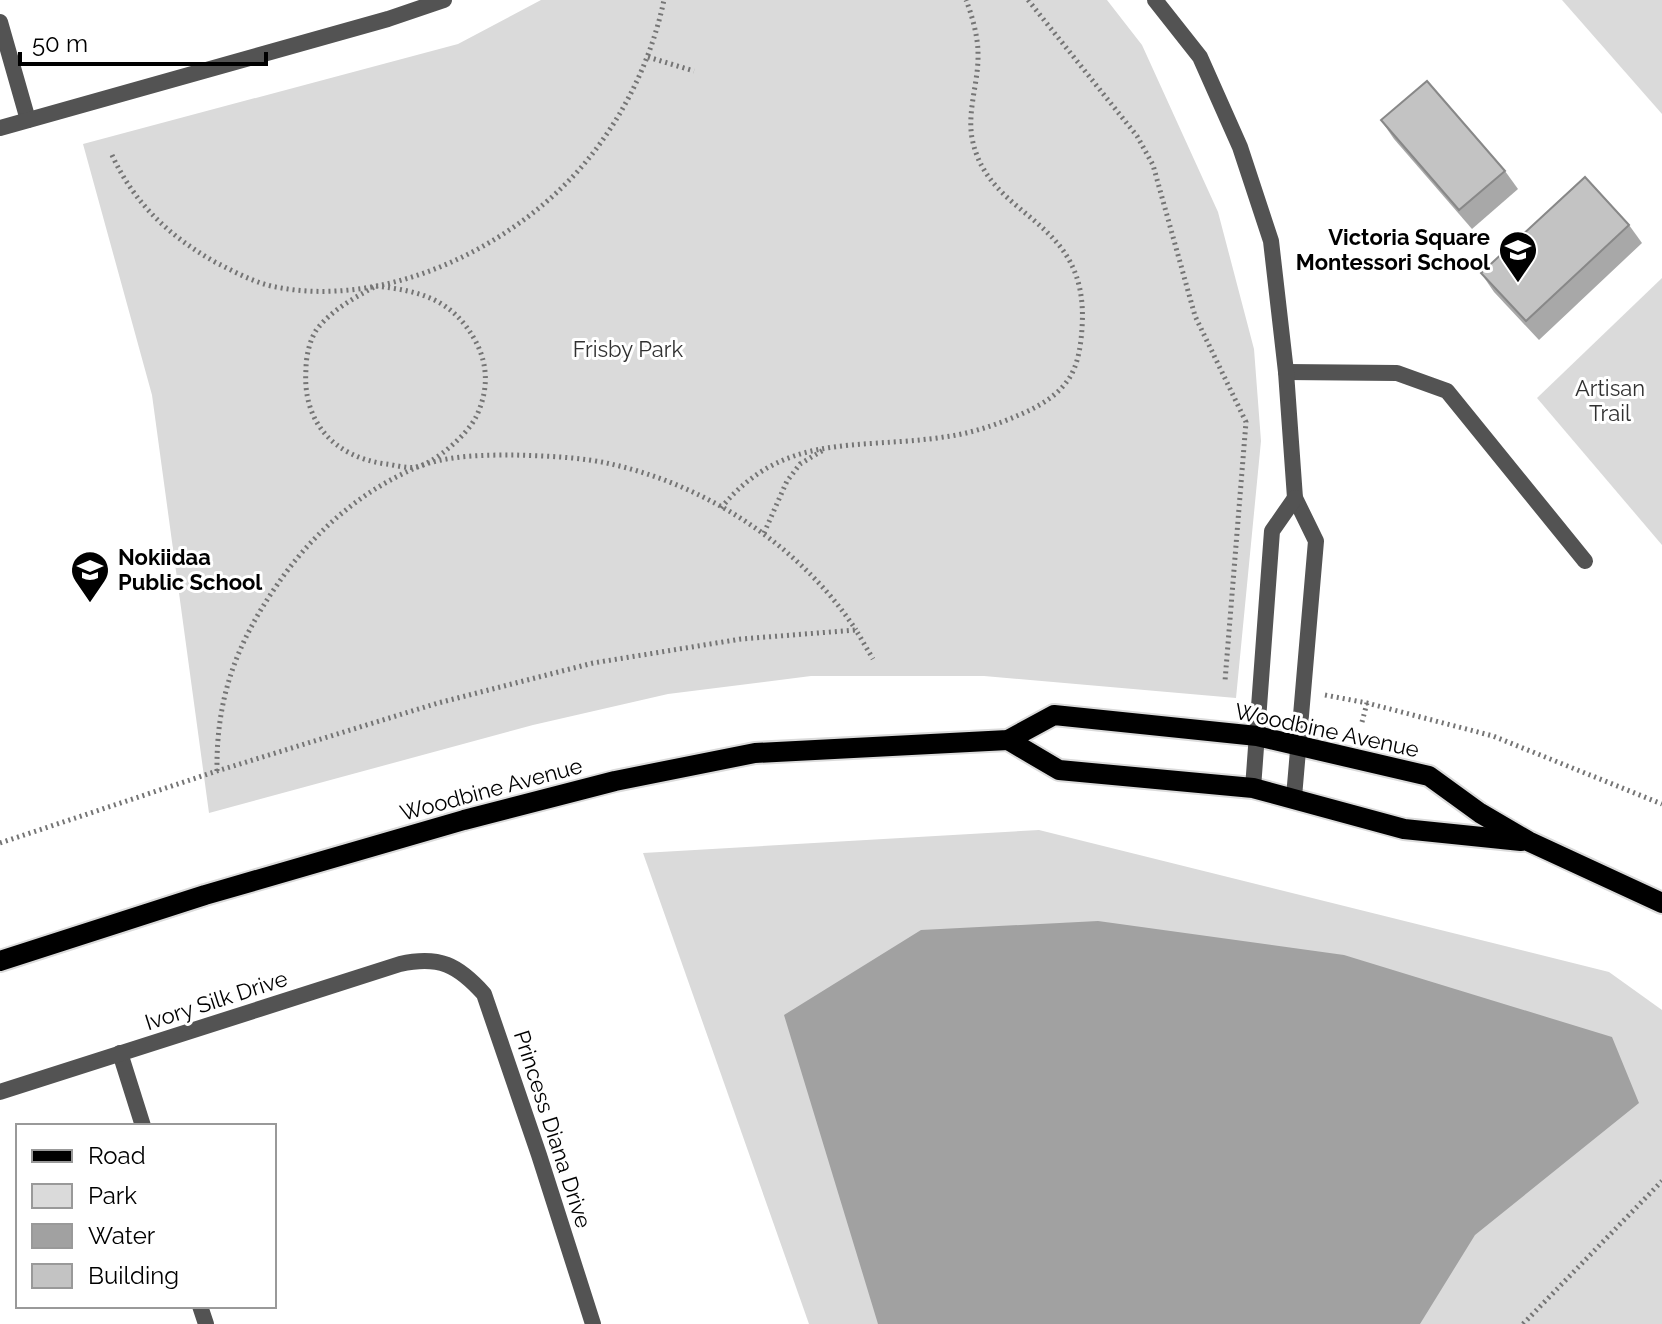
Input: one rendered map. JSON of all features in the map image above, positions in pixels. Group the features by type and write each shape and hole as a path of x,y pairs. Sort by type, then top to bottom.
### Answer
{"main road":[{"name":"Woodbine Avenue","path":"0,961 205,895 464,820 615,781 755,753 1008,740 1054,715 1257,736 1429,776 1480,813 1528,841 1662,903"},
{"name":"Woodbine Avenue","path":"1008,740 1059,770 1253,788 1404,829 1528,841"}],"street":[{"path":"0,128 388,19 444,0"},
{"path":"1155,0 1200,57 1240,147 1271,241 1286,372 1295,498 1316,541 1294,797"},
{"path":"0,22 28,120"},
{"path":"1286,372 1397,373 1447,391 1585,561"},
{"path":"1253,788 1272,531 1295,498"},
{"name":"Ivory Silk Drive","path":"0,1092 400,964 423,959 446,964"},
{"name":"Princess Diana Drive","path":"446,964 468,976 484,994 593,1324"},
{"path":"120,1053 142,1124"}],"path":[{"path":"112,155 124,180 149,212 175,236 236,273 270,285 313,291 376,286 453,262 494,240 529,216 589,158 633,91 658,29 664,0"},
{"path":"721,508 735,492 768,468 798,453 832,445 944,437 1005,421 1043,404 1069,380 1081,348 1084,309 1077,272 1058,240 1008,198 987,175 972,137 978,52 966,0"},
{"path":"1028,0 1137,136 1153,165 1195,316 1246,422 1225,681"},
{"path":"648,57 694,71"},
{"path":"217,771 217,733 225,690 238,651 256,614 305,548 336,518 370,492 416,467 455,445 474,420 485,395 486,370 478,344 464,322 444,304 417,291 376,286 338,307 316,330 306,357 309,410 325,434 348,453 375,462 416,467 454,458 537,456 610,464 684,488 764,533 811,573 835,599 873,659"},
{"path":"764,533 793,473 800,464 832,445"},
{"path":"0,843 217,771 438,703 593,663 741,639 856,630"},
{"path":"1333,696 1493,736 1662,804"},
{"path":"1362,722 1367,703"},
{"path":"1523,1324 1662,1181"}],"green space":[{"name":"Frisby Park","path":"541,0 1107,0 1142,45 1218,212 1254,349 1261,441 1236,698 984,676 811,676 668,694 533,725 209,813 152,395 83,144 458,44"},
{"path":"1562,0 1662,0 1662,114"},
{"name":"Artisan Trail","path":"1662,278 1662,545 1537,398"},
{"path":"1039,830 1609,972 1662,1010 1662,1324 809,1324 643,853"}],"water":[{"path":"1098,921 1344,955 1612,1037 1639,1103 1475,1235 1420,1324 878,1324 784,1015 921,930"}],"building":[{"path":"1427,81 1505,171 1459,210 1381,120"},
{"path":"1585,177 1629,225 1526,321 1481,273"}],"place":[{"name":"Victoria Square Montessori School","path":"1518,284"},
{"name":"Nokiidaa Public School","path":"90,604"}]}
